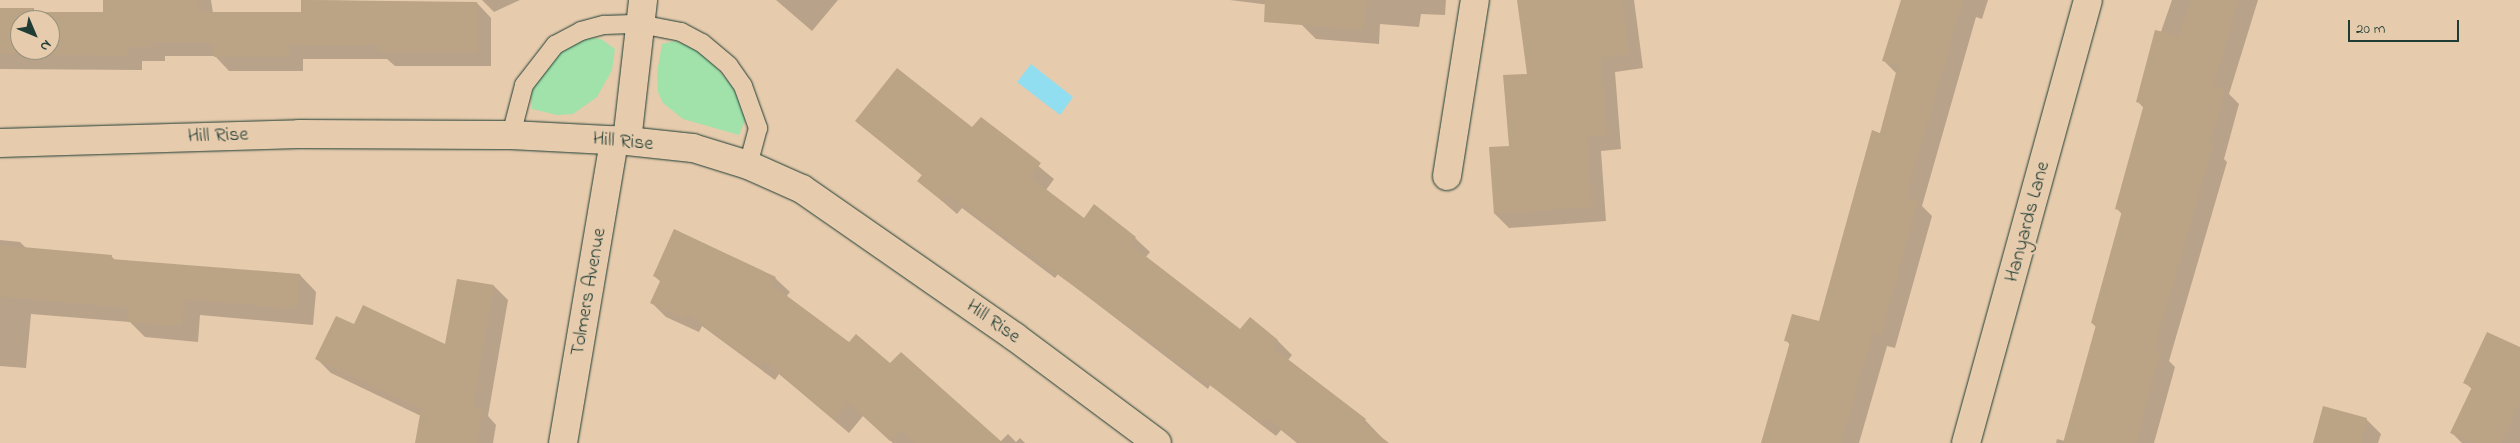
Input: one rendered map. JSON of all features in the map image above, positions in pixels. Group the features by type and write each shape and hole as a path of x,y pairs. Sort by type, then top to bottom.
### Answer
{"street":[{"path":"1447,176 1475,0"},
{"name":"Hanyards Lane","path":"1966,443 2088,0"},
{"name":"Tolmers Avenue","path":"563,443 620,141 641,12"},
{"name":"Hill Rise","path":"0,143 299,134 511,135 620,141 693,148 748,165 802,190 843,216 1157,443"}],"lane":[{"path":"511,135 524,85 536,66 556,45 581,32 641,12 702,43 729,66 743,86 758,128 748,165"}],"green space":[{"path":"601,39 615,49 612,70 597,97 573,114 557,115 532,109 530,91 553,58 580,40"},
{"path":"674,41 691,46 708,58 733,87 746,118 739,135 683,119 663,103 658,92 657,73 662,44"}],"water":[{"path":"1031,64 1073,97 1060,115 1017,82"}],"building":[{"path":"103,0 199,0 199,12 301,12 301,0 477,2 477,52 379,52 379,45 289,45 289,57 214,57 214,43 151,42 151,47 128,47 128,56 60,55 60,12 103,12"},
{"path":"1265,0 1367,0 1364,30 1264,22"},
{"path":"1517,0 1622,0 1629,54 1601,58 1607,135 1587,136 1592,207 1494,214 1489,147 1509,146 1503,75 1527,74"},
{"path":"1901,0 1963,0 1906,197 1918,201 1881,335 1873,333 1841,443 1761,443 1790,342 1784,341 1792,314 1819,321 1872,130 1880,133 1898,65 1882,61"},
{"path":"2190,0 2239,0 2213,86 2225,89 2210,145 2213,146 2154,349 2161,351 2136,443 2063,443 2096,325 2091,323 2122,211 2115,209 2144,104 2136,102 2155,30 2179,36"},
{"path":"0,8 34,8 34,10 10,10 10,54 0,54"},
{"path":"897,68 972,127 981,117 1041,163 1030,177 1084,218 1094,204 1136,237 1130,244 1240,329 1250,317 1278,340 1272,347 1366,419 1363,423 1389,443 1300,443 1266,417 1262,423 947,194 942,201 917,181 922,175 855,121"},
{"path":"674,229 776,277 771,284 849,342 856,334 890,363 901,352 1003,443 914,443 900,430 890,441 848,402 834,419 764,360 760,367 687,313 684,319 650,303 661,279 653,276"},
{"path":"0,245 112,255 111,259 300,274 297,309 184,299 182,326 128,322 129,308 0,297"},
{"path":"457,279 494,285 473,407 482,409 477,443 415,443 421,409 315,359 336,316 354,324 363,305 445,344"},
{"path":"2487,332 2520,347 2520,402 2501,443 2472,443 2450,433 2472,387 2463,383"},
{"path":"2323,406 2367,418 2361,443 2313,443"}]}
